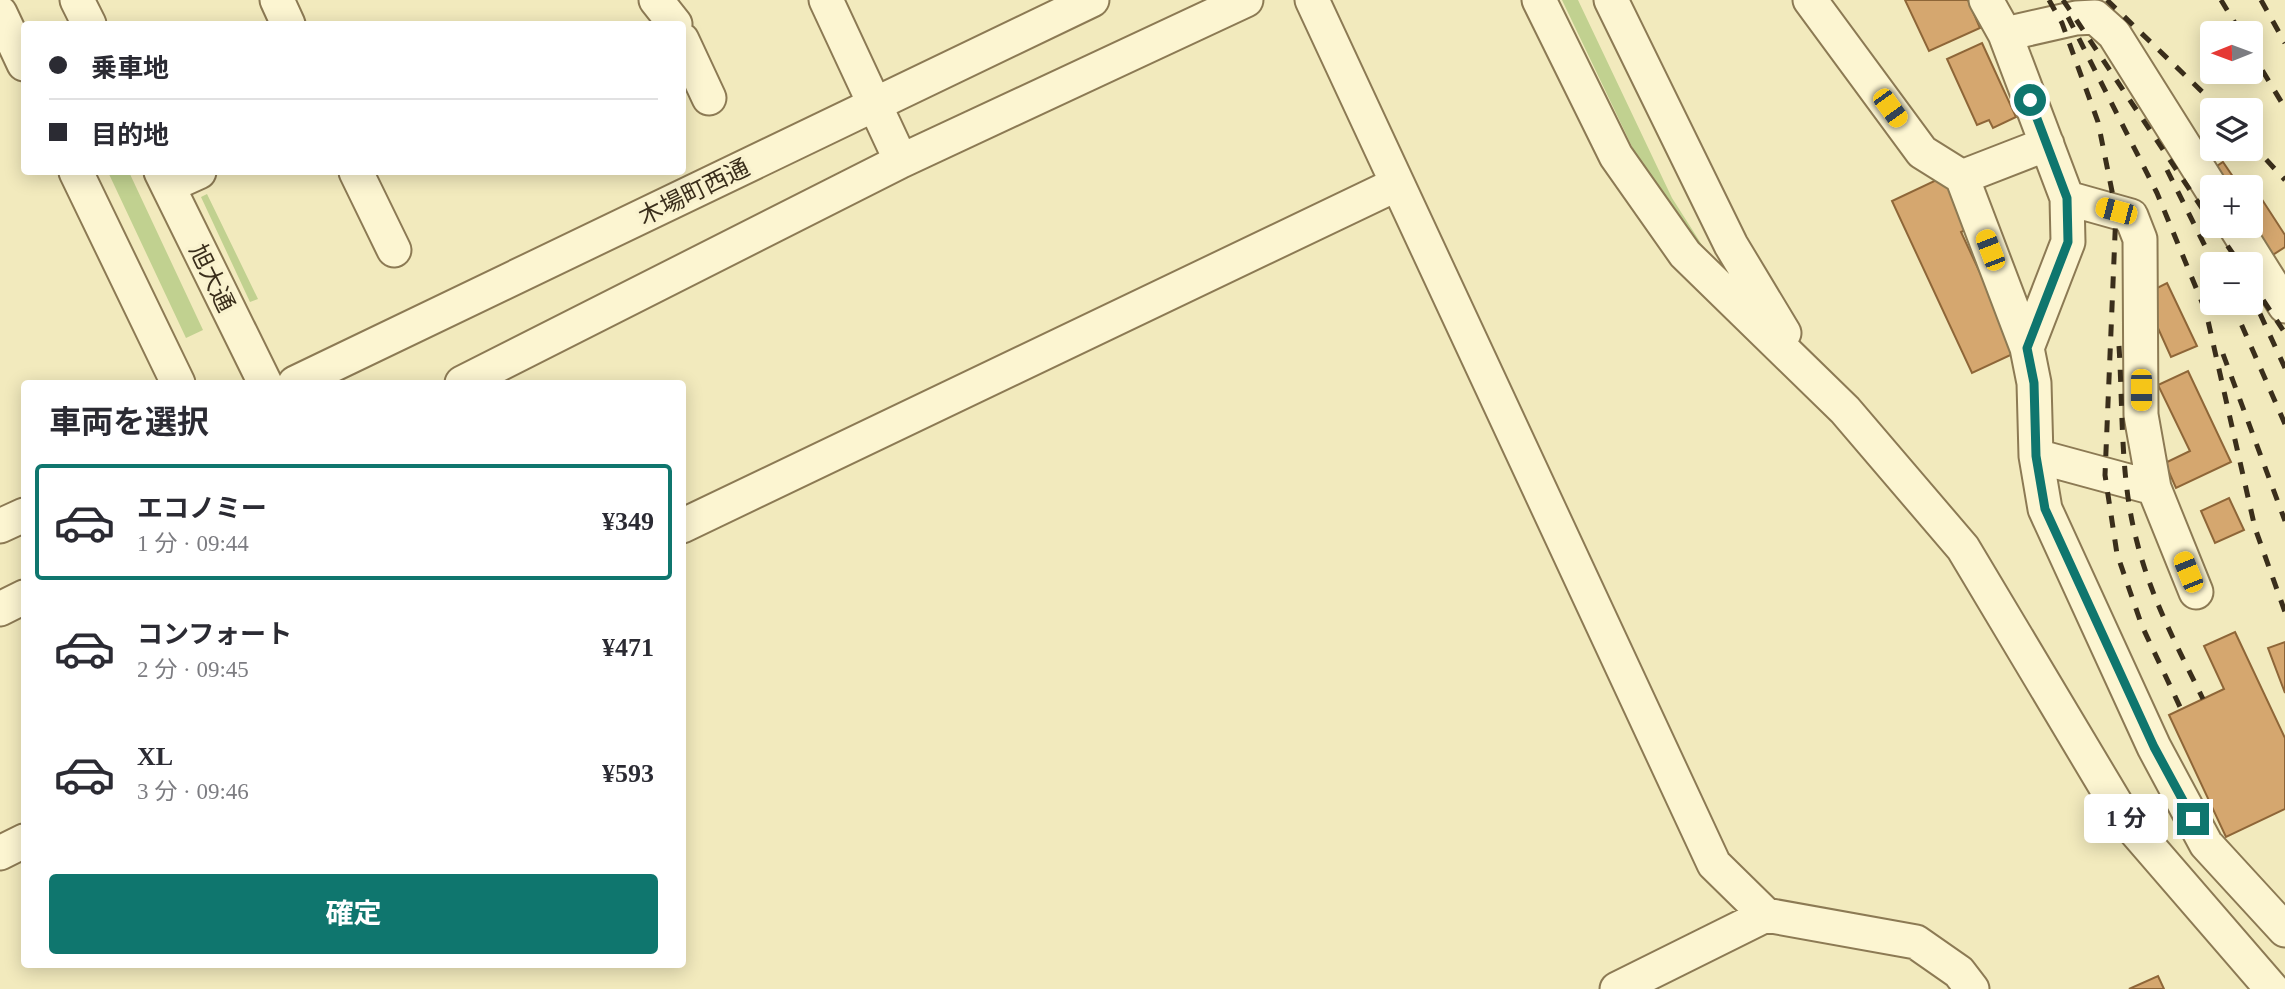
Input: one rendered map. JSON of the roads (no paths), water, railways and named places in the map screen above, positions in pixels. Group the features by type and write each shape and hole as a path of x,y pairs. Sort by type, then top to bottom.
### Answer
{"street":[{"path":"78,0 88,21"},
{"path":"277,0 287,21"},
{"path":"656,0 674,21"},
{"path":"826,0 901,161"},
{"name":"木場町西通","path":"301,380 1092,0"},
{"path":"468,380 901,161 1247,0"},
{"path":"1312,0 1714,864 1766,915 1916,942 1959,972 1972,989"},
{"path":"1539,0 1616,156 1685,254 1845,410 1963,548 2125,819 2272,989"},
{"path":"1611,0 1731,244 1806,371"},
{"path":"1810,0 1922,152 1962,177 2027,348 2034,383 2036,456 2045,509 2154,747 2206,844 2285,930"},
{"path":"1986,0 2005,34 2067,198 2068,242 2027,348"},
{"path":"0,13 21,58"},
{"path":"2005,34 2076,18 2095,17 2114,34 2203,175"},
{"path":"686,49 709,98"},
{"path":"1962,177 2047,144"},
{"path":"77,175 177,380"},
{"path":"164,179 184,175"},
{"path":"357,175 394,250"},
{"name":"旭大通","path":"164,179 264,380"},
{"path":"686,524 1397,184"},
{"path":"2067,198 2130,216 2140,239 2141,415 2154,488 2196,592"},
{"path":"2242,238 2285,306"},
{"path":"2036,456 2154,488"},
{"path":"0,526 21,516"},
{"path":"0,609 21,598"},
{"path":"0,853 21,842"},
{"path":"1616,989 1766,915"}],"railway":[{"path":"2049,0 2062,23 2098,122 2116,211 2105,475 2117,554 2142,626 2181,709"},
{"path":"2063,0 2200,205"},
{"path":"2107,0 2209,98"},
{"path":"2221,0 2234,21"},
{"path":"2261,0 2285,43"},
{"path":"2068,17 2157,193 2206,312 2255,528 2285,612"},
{"path":"2263,72 2285,108"},
{"path":"2263,156 2285,180"},
{"path":"2167,170 2208,252"},
{"path":"2222,238 2232,252"},
{"path":"2263,300 2285,333"},
{"path":"2237,315 2285,424"},
{"path":"2261,315 2285,368"},
{"path":"2119,346 2125,470 2137,542 2157,603 2203,699"},
{"path":"2223,354 2285,521"}]}
